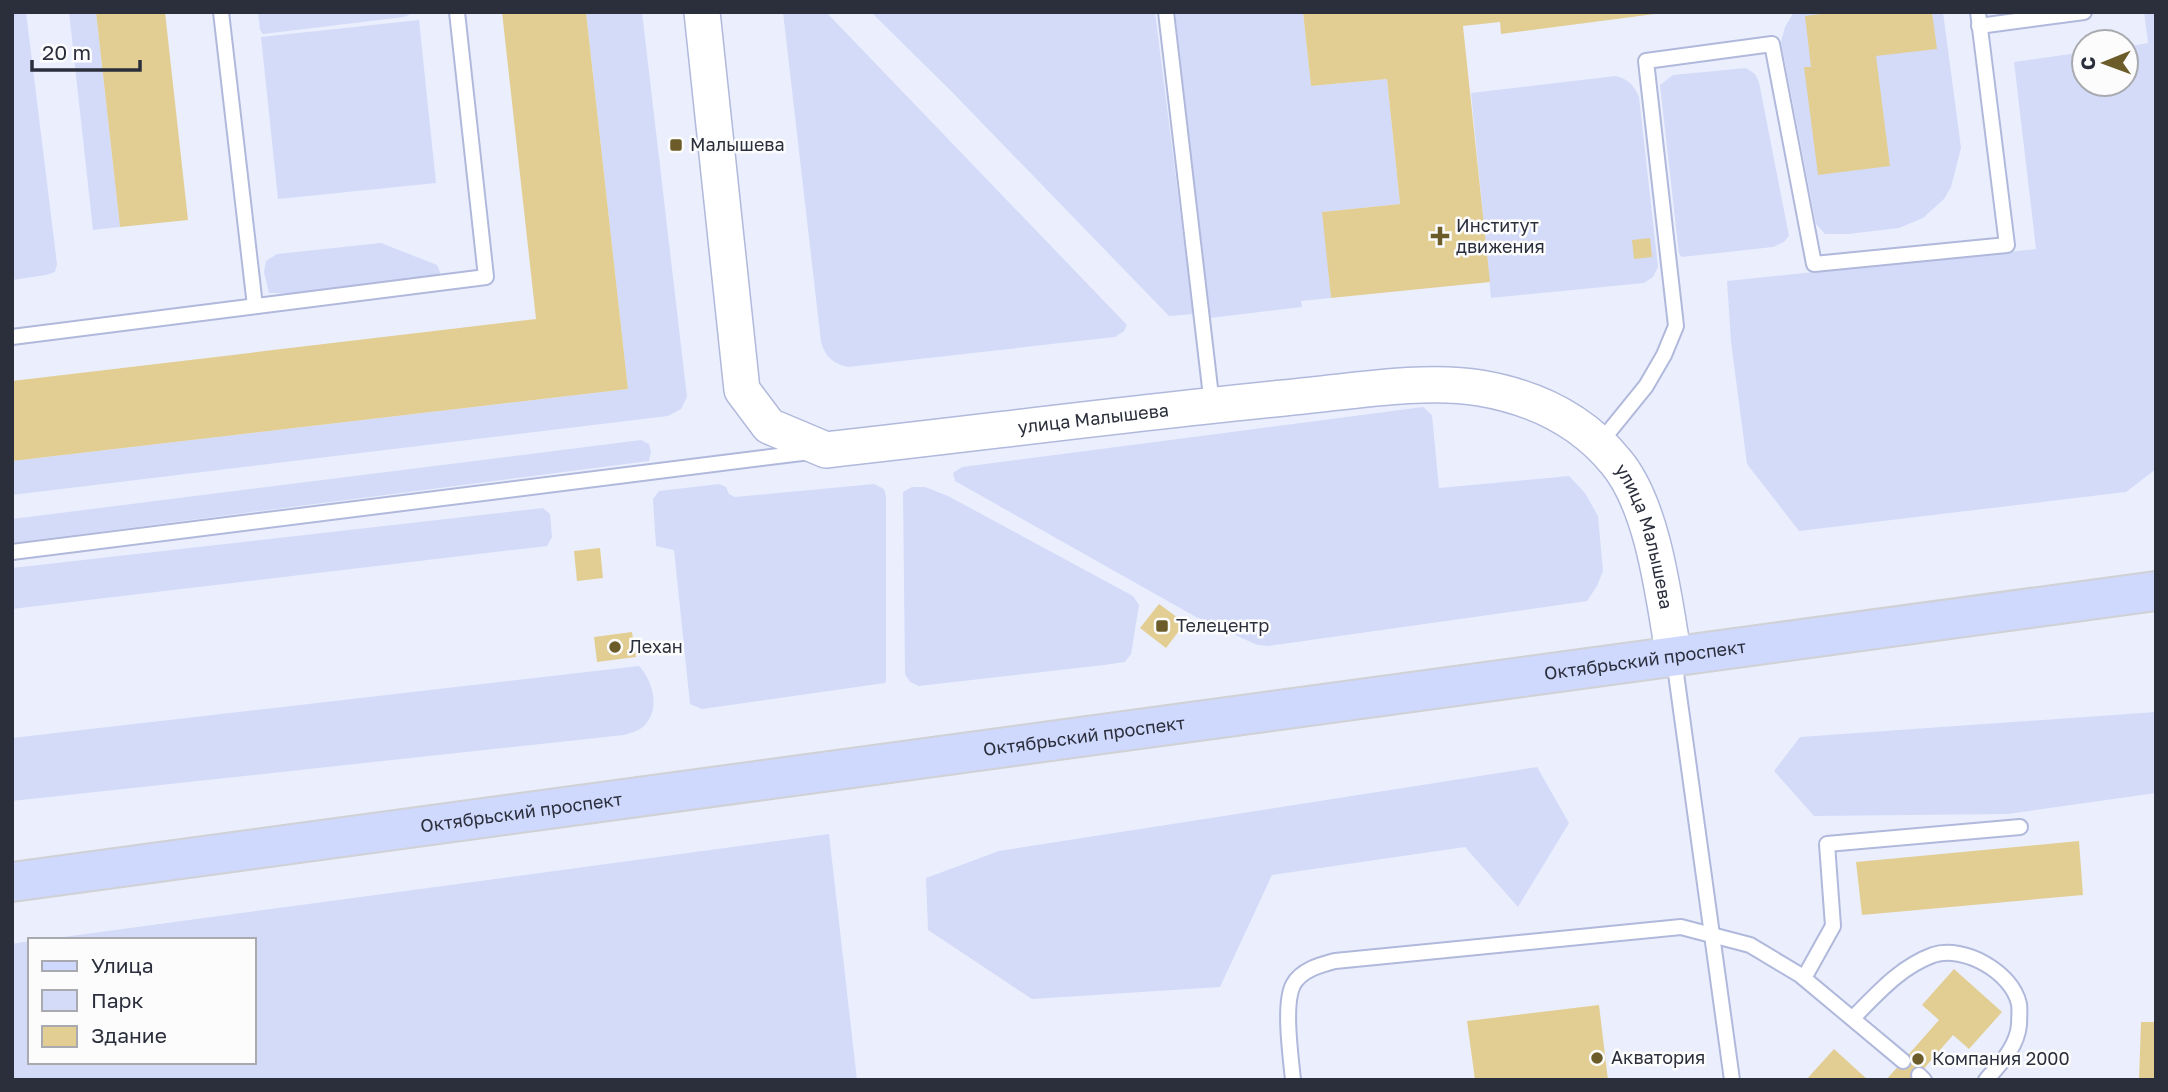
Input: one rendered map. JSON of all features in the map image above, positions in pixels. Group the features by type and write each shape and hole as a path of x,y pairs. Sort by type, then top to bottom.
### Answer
{"main road":[{"name":"Октябрьский проспект","path":"12,883 2156,592"}],"street":[{"name":"улица Малышева","path":"702,12 742,390 769,426 826,450 1212,405 1420,385 1478,387 1532,400 1576,423 1617,463 1642,508 1657,562 1674,658"}],"lane":[{"path":"221,12 255,306"},
{"path":"12,337 486,277 457,12"},
{"path":"1166,12 1212,405"},
{"path":"1598,445 1646,386 1664,355 1675,326 1670,257 1646,61 1772,44 1814,264 2007,245 1979,19 2084,12"},
{"path":"12,552 826,450"},
{"path":"1674,658 1732,1080"},
{"path":"1804,978 1833,926 1827,844 2020,827"},
{"path":"1290,1079 1287,1020 1293,986 1311,968 1335,961 1681,927 1750,946 1804,978 1903,1061"},
{"path":"1853,1018 1900,972 1935,954 1961,953 1983,962 2011,986 2019,1004 2019,1028 2007,1057 1986,1080"}],"green space":[{"path":"12,12 26,12 57,264 55,272 12,280"},
{"path":"69,12 96,12 120,227 93,230"},
{"path":"258,12 415,12 404,17 263,34"},
{"path":"586,12 642,12 687,397 681,409 668,416 12,495 12,461 628,389"},
{"path":"783,12 826,12 1127,325 1124,331 1115,337 848,367 831,359 821,342"},
{"path":"871,12 1155,12 1193,314 1169,316"},
{"path":"1175,12 1303,12 1311,86 1387,79 1400,204 1323,212 1331,298 1301,301 1302,307 1210,318"},
{"path":"1794,12 1943,12 1961,148 1951,187 1944,199 1923,218 1899,228 1848,234 1825,234 1816,224 1781,42 1785,27"},
{"path":"2144,12 2156,12 2156,469 2126,492 1799,531 1747,464 1731,342 1727,281 2036,249 2014,62 2070,54 2070,98 2140,98 2140,44 2148,43"},
{"path":"419,20 436,183 278,199 261,37"},
{"path":"1746,68 1755,74 1759,82 1789,236 1784,242 1773,247 1682,257 1679,254 1660,85 1673,75"},
{"path":"1616,76 1630,84 1639,97 1658,267 1653,277 1644,283 1491,298 1471,93"},
{"path":"381,243 437,265 441,275 296,294 269,293 264,272 266,261 277,254"},
{"path":"1423,407 1432,415 1439,488 1569,476 1585,493 1598,516 1603,571 1587,601 1269,646 1257,645 1196,617 955,481 953,473 962,467"},
{"path":"641,440 649,444 649,461 12,543 12,519"},
{"path":"719,484 735,497 874,484 884,489 885,683 702,709 690,704 674,550 656,546 653,499 659,491"},
{"path":"912,487 925,487 948,496 1133,596 1139,605 1131,654 1125,662 919,686 910,682 905,674 903,492"},
{"path":"543,508 550,514 552,537 547,546 12,609 12,568"},
{"path":"639,666 648,679 654,704 649,719 642,728 624,735 12,801 12,738"},
{"path":"2156,712 2156,793 2008,814 1814,816 1774,771 1800,737"},
{"path":"1537,767 1569,823 1518,907 1465,847 1272,875 1220,987 1032,999 928,930 926,878 999,851"},
{"path":"829,834 857,1080 12,1080 12,944 28,941 28,1064 256,1064 256,938 56,938"}],"building":[{"path":"96,12 165,12 188,220 120,227"},
{"path":"502,12 586,12 628,389 12,461 12,381 536,319"},
{"path":"1303,12 1655,14 1501,34 1500,22 1463,26 1490,282 1331,298 1322,212 1400,204 1387,79 1311,86"},
{"path":"1837,12 1932,12 1937,49 1876,56 1890,166 1818,175 1804,67 1811,67 1805,16"},
{"path":"1650,238 1652,257 1634,259 1632,240"},
{"path":"600,548 603,578 577,581 574,551"},
{"path":"1159,604 1185,623 1166,648 1140,628"},
{"name":"Лехан","path":"632,632 636,657 597,662 594,637"},
{"path":"2079,841 2083,895 1862,915 1856,862"},
{"path":"1954,969 2002,1012 1969,1049 1953,1035 1914,1080 1886,1080 1939,1020 1922,1005"},
{"path":"1599,1005 1608,1080 1475,1080 1467,1021"},
{"path":"2141,1022 2156,1022 2156,1080 2139,1080"},
{"path":"1834,1049 1868,1080 1806,1080"}],"place":[{"name":"Малышева","path":"676,145"},
{"name":"Институт движения","path":"1440,236"},
{"name":"Телецентр","path":"1162,626"},
{"name":"Лехан","path":"615,647"},
{"name":"Акватория","path":"1597,1058"},
{"name":"Компания 2000","path":"1918,1059"}]}
